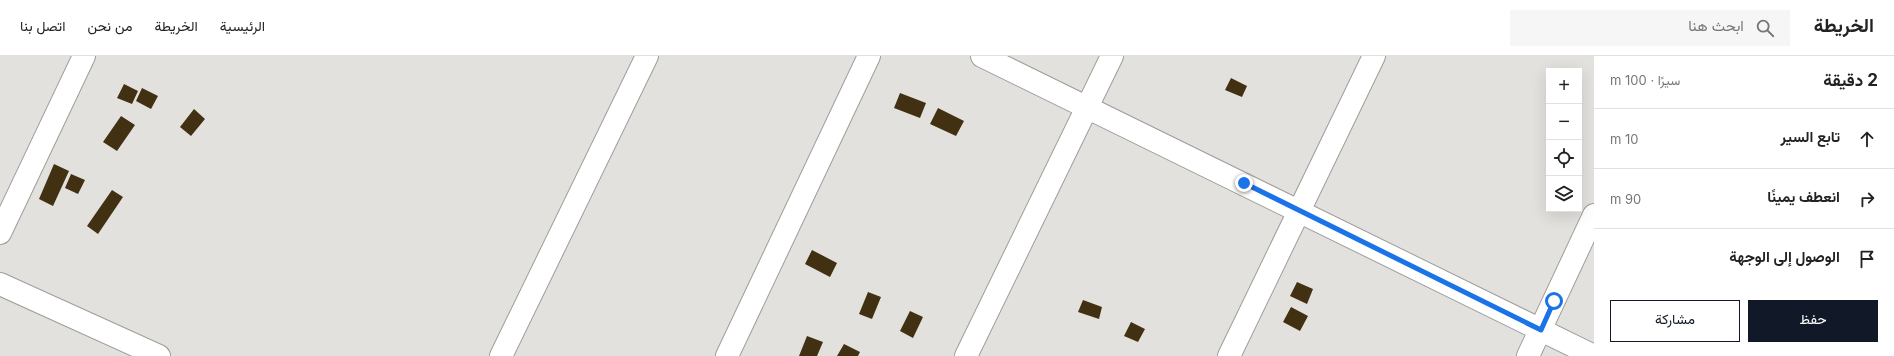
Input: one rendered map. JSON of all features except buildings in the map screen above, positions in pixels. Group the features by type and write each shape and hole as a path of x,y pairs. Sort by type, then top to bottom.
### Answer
{"street":[{"path":"0,233 84,56"},
{"path":"501,356 647,56"},
{"path":"727,356 869,56"},
{"path":"982,56 1594,356"},
{"path":"966,356 1112,56"},
{"path":"1229,356 1374,56"},
{"path":"1528,356 1594,215"},
{"path":"0,284 159,356"}],"route":[{"path":"1244,183 1541,330 1554,301"}]}
